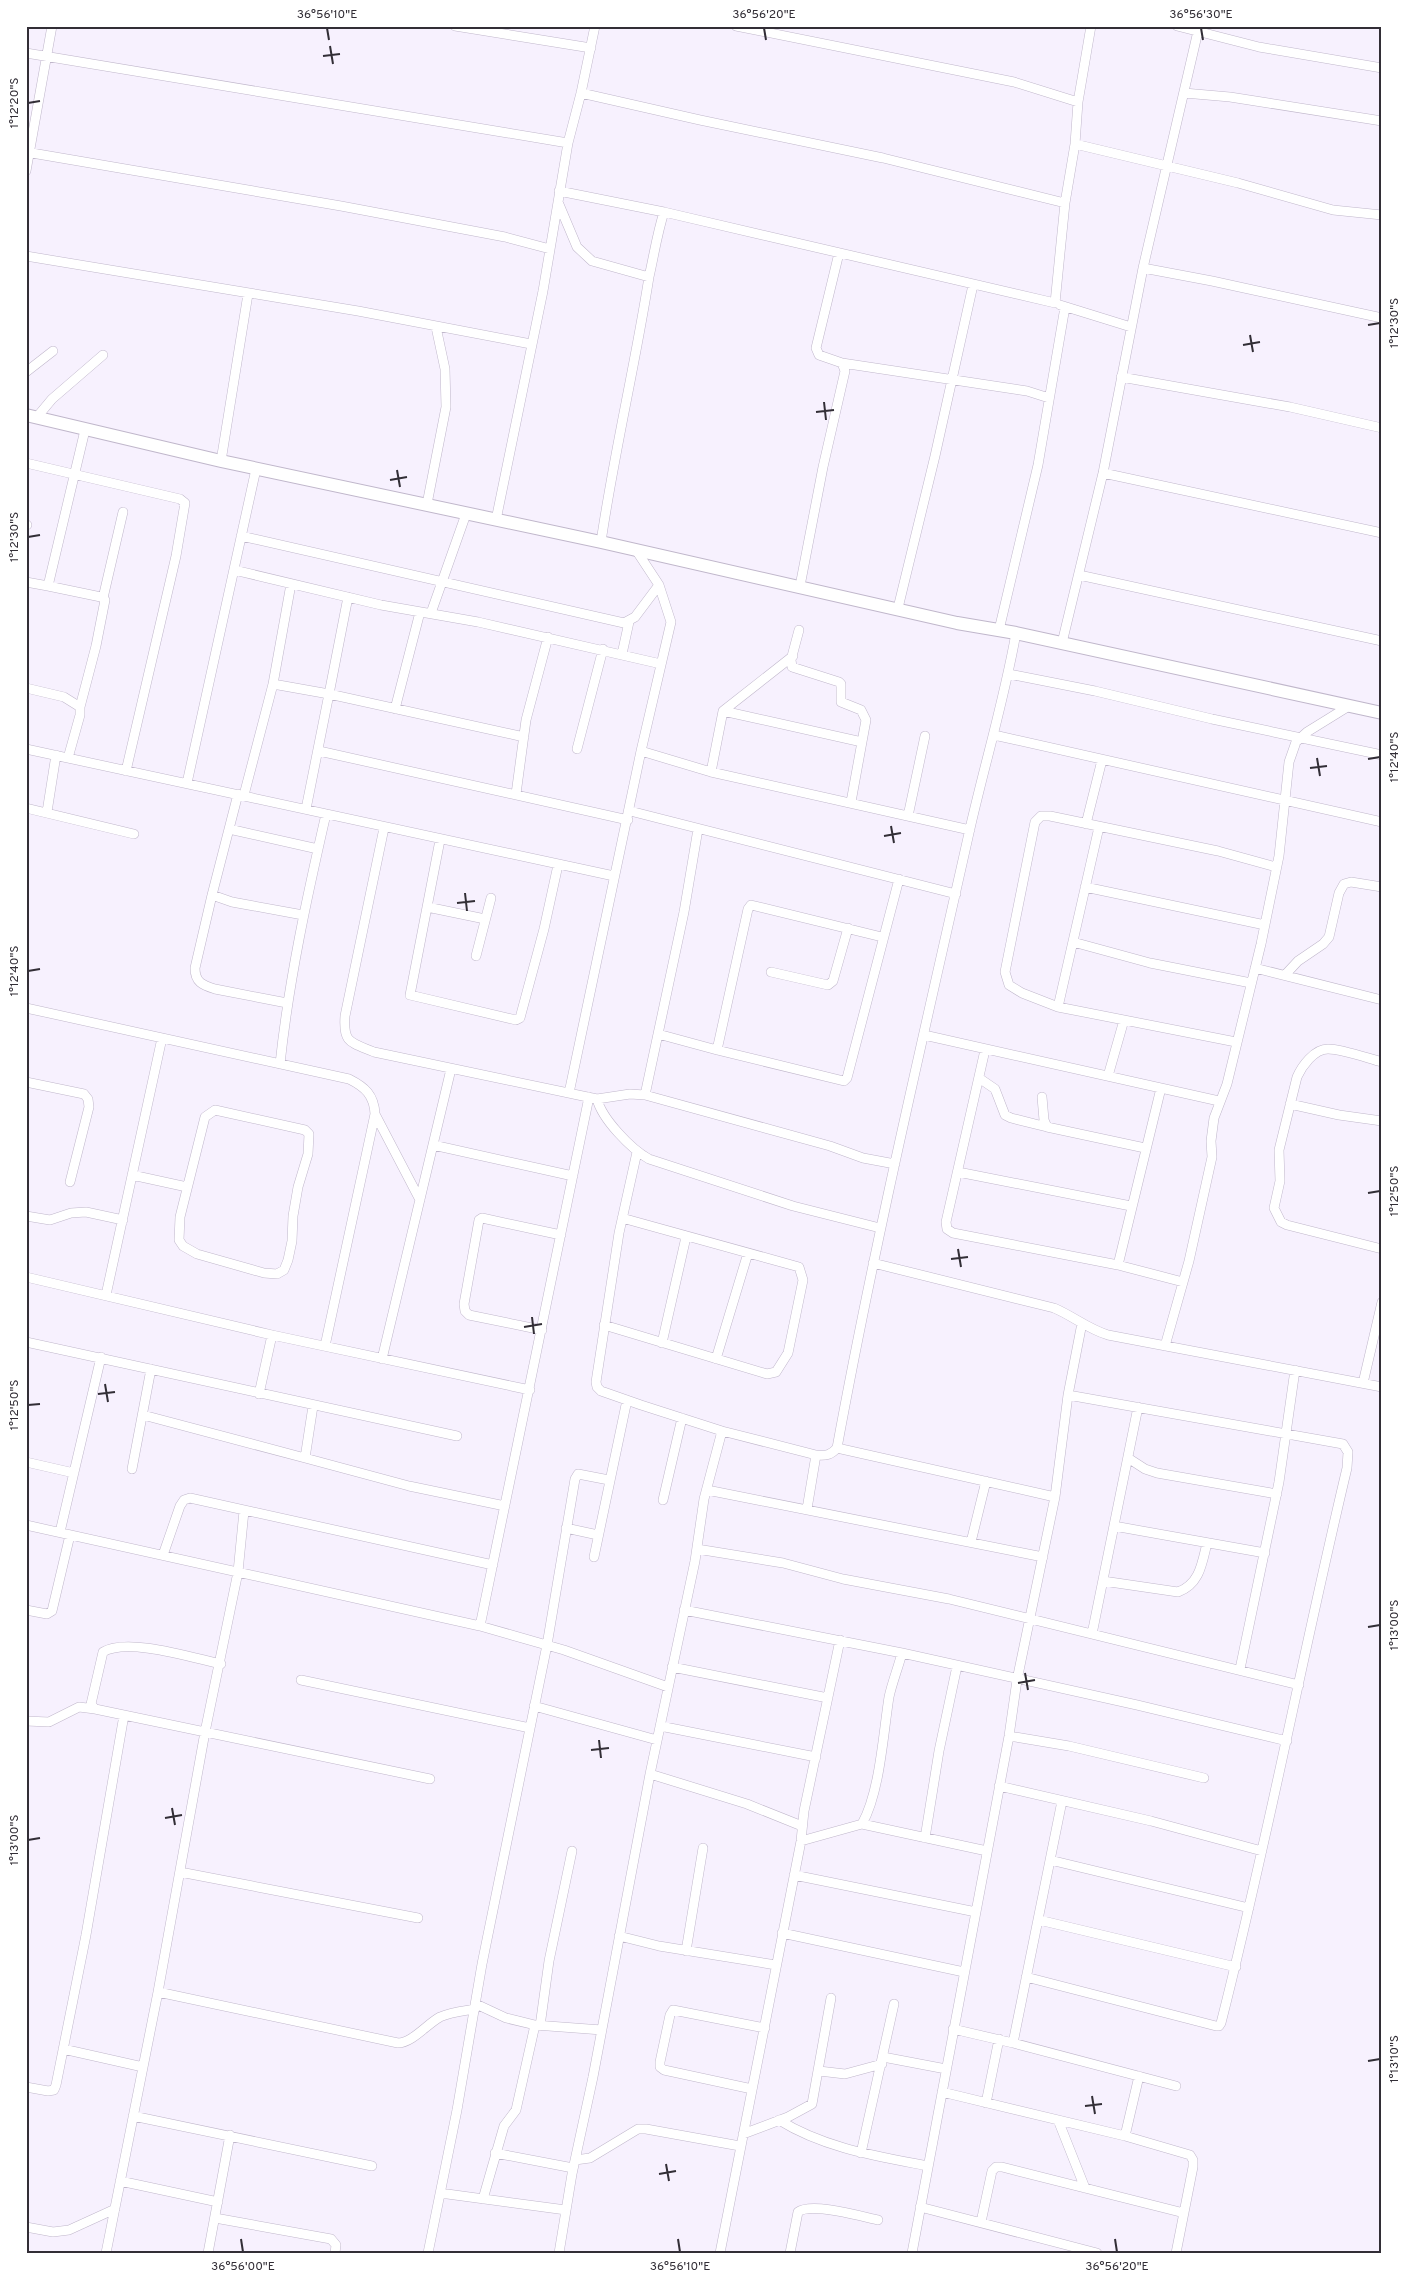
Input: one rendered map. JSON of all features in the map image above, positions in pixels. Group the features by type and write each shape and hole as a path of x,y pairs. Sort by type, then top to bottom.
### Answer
{"street":[{"path":"26,171 52,26"},
{"path":"455,26 591,48"},
{"path":"496,520 550,249 568,143 582,93 595,26"},
{"path":"736,26 1014,82 1078,102"},
{"path":"1055,303 1064,203 1075,144 1078,102 1091,26"},
{"path":"1177,26 1259,47 1382,68"},
{"path":"1062,643 1103,474 1143,268 1198,32"},
{"path":"26,53 568,143"},
{"path":"582,93 883,158 1064,203"},
{"path":"1184,93 1230,97 1382,121"},
{"path":"1075,144 1238,183 1333,210 1382,215"},
{"path":"28,153 333,205 505,237 550,249"},
{"path":"559,191 664,212 1055,303 1131,327"},
{"path":"557,202 577,247 592,261 649,277"},
{"path":"601,542 614,455 654,258 654,243 664,212"},
{"path":"839,253 816,348 819,355 842,363 1027,391 1049,398"},
{"path":"26,256 358,311 531,344"},
{"path":"1143,268 1382,318"},
{"path":"898,608 935,456 973,285"},
{"path":"221,462 248,294"},
{"path":"999,630 1038,465 1065,307"},
{"path":"427,504 446,407 445,369 436,327"},
{"path":"26,372 52,351"},
{"path":"32,416 102,356"},
{"path":"800,586 823,467 845,371 842,363"},
{"path":"1121,377 1290,407 1382,428"},
{"path":"32,416 221,462 427,504 1016,634 1382,712"},
{"path":"48,586 85,430"},
{"path":"26,463 182,500 185,503 176,556 126,771"},
{"path":"187,783 256,469"},
{"path":"1103,474 1382,533"},
{"path":"68,758 96,646 105,600 103,598 123,512"},
{"path":"431,614 466,514"},
{"path":"242,536 624,623 635,618 658,585"},
{"path":"569,1093 614,876 629,816 641,751 671,622 658,585 636,550"},
{"path":"234,570 348,598 548,637 661,664"},
{"path":"1079,574 1382,641"},
{"path":"26,582 103,598"},
{"path":"287,1003 215,989 198,981 195,968 229,829 241,795 273,684 291,584"},
{"path":"306,809 348,598"},
{"path":"395,709 420,612"},
{"path":"622,654 629,622"},
{"path":"799,630 791,664 794,669 839,682 841,684 841,702 861,710 864,716 866,726 851,802"},
{"path":"637,1152 622,1218 604,1325 596,1382 597,1387 601,1391 722,1431 816,1455 827,1456 837,1448 894,1164 970,830 1009,674 1016,634"},
{"path":"516,794 526,720 548,637"},
{"path":"577,749 603,649"},
{"path":"711,772 723,711 793,656"},
{"path":"1009,674 1095,691 1212,719 1382,755"},
{"path":"273,684 329,694 524,737"},
{"path":"26,688 64,697 80,707"},
{"path":"1164,1346 1183,1282 1212,1157 1212,1124 1226,1084 1265,925 1276,866 1290,762 1296,742 1319,723 1349,706"},
{"path":"723,711 862,742"},
{"path":"994,735 1382,822"},
{"path":"908,816 925,736"},
{"path":"26,749 306,809 384,828 614,876"},
{"path":"319,751 516,794 698,829 956,894"},
{"path":"641,751 711,772 970,830"},
{"path":"47,812 56,755"},
{"path":"1086,824 1102,760"},
{"path":"26,808 134,834"},
{"path":"280,1064 287,1003 303,915 326,814"},
{"path":"1236,1042 1058,1007 1022,993 1009,985 1005,972 1035,822 1041,816 1050,816 1218,851 1276,866"},
{"path":"1058,1007 1099,827"},
{"path":"384,828 345,1016 344,1032 348,1040 374,1052 593,1098 630,1094 645,1095 830,1146 863,1158 894,1164"},
{"path":"229,829 318,849"},
{"path":"645,1095 684,912 698,829"},
{"path":"440,840 410,995 518,1020 544,929 558,865"},
{"path":"658,1034 844,1082 847,1078 882,937 899,879"},
{"path":"1285,975 1329,937 1339,893 1344,884 1351,882 1382,887"},
{"path":"1085,887 1265,925"},
{"path":"212,894 232,902 303,915"},
{"path":"476,956 491,898"},
{"path":"718,1050 750,905 882,937"},
{"path":"427,907 485,919"},
{"path":"771,972 828,985 833,982 848,928"},
{"path":"1073,942 1150,962 1251,983"},
{"path":"1255,968 1382,1000"},
{"path":"26,1008 349,1079 362,1085 370,1093 374,1102 375,1114 325,1346"},
{"path":"1108,1076 1124,1020"},
{"path":"924,1035 1219,1101"},
{"path":"106,1295 162,1038"},
{"path":"1382,1062 1327,1049 1317,1053 1302,1066 1297,1076 1278,1160 1280,1181 1274,1208 1281,1222 1287,1225 1382,1249"},
{"path":"985,1050 946,1222 947,1229 953,1233 1118,1265 1183,1282"},
{"path":"382,1359 452,1069"},
{"path":"979,1078 995,1089 1005,1114 1011,1118 1146,1148"},
{"path":"26,1082 84,1094 88,1099 89,1107 70,1182"},
{"path":"1118,1265 1160,1088"},
{"path":"1042,1097 1044,1120 1047,1127"},
{"path":"593,1098 602,1113 637,1152 663,1164 793,1206 880,1228"},
{"path":"480,1626 573,1176 593,1098"},
{"path":"1290,1104 1339,1115 1382,1121"},
{"path":"215,1110 305,1130 309,1134 308,1154 298,1187 288,1260 284,1270 277,1274 264,1273 197,1254 183,1246 179,1240 179,1226 187,1187 205,1117 215,1110"},
{"path":"375,1114 420,1200"},
{"path":"433,1145 573,1176"},
{"path":"958,1172 1131,1206"},
{"path":"132,1175 187,1187"},
{"path":"26,1216 50,1220 71,1213 86,1212 123,1220"},
{"path":"542,1330 469,1315 466,1311 464,1304 479,1220 482,1218 561,1235"},
{"path":"604,1325 767,1374 776,1372 788,1353 802,1286 802,1272 799,1267 622,1218"},
{"path":"662,1343 686,1236"},
{"path":"716,1359 748,1253"},
{"path":"873,1262 1054,1308 1069,1314 1095,1331 1108,1335 1382,1387"},
{"path":"26,1277 272,1335 530,1390"},
{"path":"1364,1383 1382,1302"},
{"path":"912,2253 1009,1736 1017,1680 1055,1497 1068,1395 1082,1323"},
{"path":"259,1394 272,1335"},
{"path":"26,1342 457,1436"},
{"path":"26,1610 47,1614 52,1611 74,1472 101,1357"},
{"path":"132,1469 151,1369"},
{"path":"1240,1669 1277,1494 1295,1370"},
{"path":"1026,1977 1220,2026 1236,1967 1287,1741 1318,1588 1347,1468 1348,1452 1343,1444 1068,1395"},
{"path":"594,1557 627,1400"},
{"path":"305,1458 313,1406"},
{"path":"1092,1634 1138,1407"},
{"path":"142,1415 409,1486 505,1506"},
{"path":"663,1500 682,1418"},
{"path":"559,2253 574,2164 602,2030 706,1490 722,1431"},
{"path":"837,1448 1055,1497"},
{"path":"807,1509 816,1455"},
{"path":"1128,1458 1146,1469 1157,1473 1277,1494"},
{"path":"26,1462 74,1472"},
{"path":"438,2253 428,2252 547,1645 575,1479 578,1474 609,1480"},
{"path":"971,1542 986,1481"},
{"path":"706,1490 1043,1557"},
{"path":"163,1555 180,1506 184,1500 190,1498 493,1565"},
{"path":"106,2253 158,1992 205,1732 221,1664 238,1572 244,1511"},
{"path":"26,1525 480,1626 547,1645 668,1687"},
{"path":"1114,1526 1265,1554"},
{"path":"566,1528 598,1534"},
{"path":"1103,1581 1178,1592 1189,1588 1200,1570 1207,1543"},
{"path":"696,1549 782,1563 842,1578 949,1599 1299,1685"},
{"path":"684,1610 902,1653 1017,1680 1137,1705 1287,1741"},
{"path":"720,2253 801,1841 802,1826 840,1640"},
{"path":"95,1709 91,1704 91,1697 103,1652 110,1648 140,1647 221,1664"},
{"path":"862,1824 869,1807 890,1695 902,1653"},
{"path":"925,1838 939,1751 957,1666"},
{"path":"672,1667 828,1698"},
{"path":"300,1680 530,1728"},
{"path":"26,1721 49,1722 78,1706 430,1779"},
{"path":"534,1706 657,1740"},
{"path":"26,2087 48,2091 54,2090 86,1935 124,1715"},
{"path":"660,1726 816,1757"},
{"path":"1009,1736 1069,1746 1204,1778"},
{"path":"650,1774 747,1804 802,1826"},
{"path":"999,1786 1151,1821 1262,1851"},
{"path":"1013,2042 1062,1801"},
{"path":"801,1841 862,1824 987,1851"},
{"path":"686,1951 703,1848"},
{"path":"483,2199 504,2126 516,2110 537,2026 572,1851"},
{"path":"1050,1860 1249,1908"},
{"path":"180,1872 418,1918"},
{"path":"794,1875 976,1912"},
{"path":"1038,1920 1236,1967"},
{"path":"782,1933 964,1972"},
{"path":"619,1936 686,1951 776,1965"},
{"path":"158,1992 398,2043 410,2041 419,2031 443,2016 475,2007 537,2026 602,2030"},
{"path":"743,2134 812,2104 831,1998"},
{"path":"861,2153 894,2004"},
{"path":"752,2089 664,2070 660,2068 660,2062 670,2015 673,2010 764,2028"},
{"path":"953,2029 1013,2042 1176,2086"},
{"path":"986,2103 999,2040"},
{"path":"63,2049 143,2067"},
{"path":"819,2070 845,2074 882,2061 946,2069"},
{"path":"1125,2136 1139,2076"},
{"path":"942,2092 1125,2136 1190,2154 1193,2160 1193,2167 1176,2253"},
{"path":"133,2116 372,2166"},
{"path":"778,2120 825,2142 861,2153 928,2166"},
{"path":"1058,2120 1085,2188"},
{"path":"495,2153 574,2164 590,2158 638,2130 646,2129 740,2146"},
{"path":"208,2253 230,2135"},
{"path":"981,2222 992,2171 996,2167 1002,2166 1184,2213"},
{"path":"120,2181 218,2202"},
{"path":"440,2193 566,2210"},
{"path":"920,2207 1097,2253"},
{"path":"26,2227 53,2232 69,2230 115,2208"},
{"path":"790,2253 798,2212 803,2208 878,2220"},
{"path":"215,2218 331,2239 336,2245 335,2253"}]}
